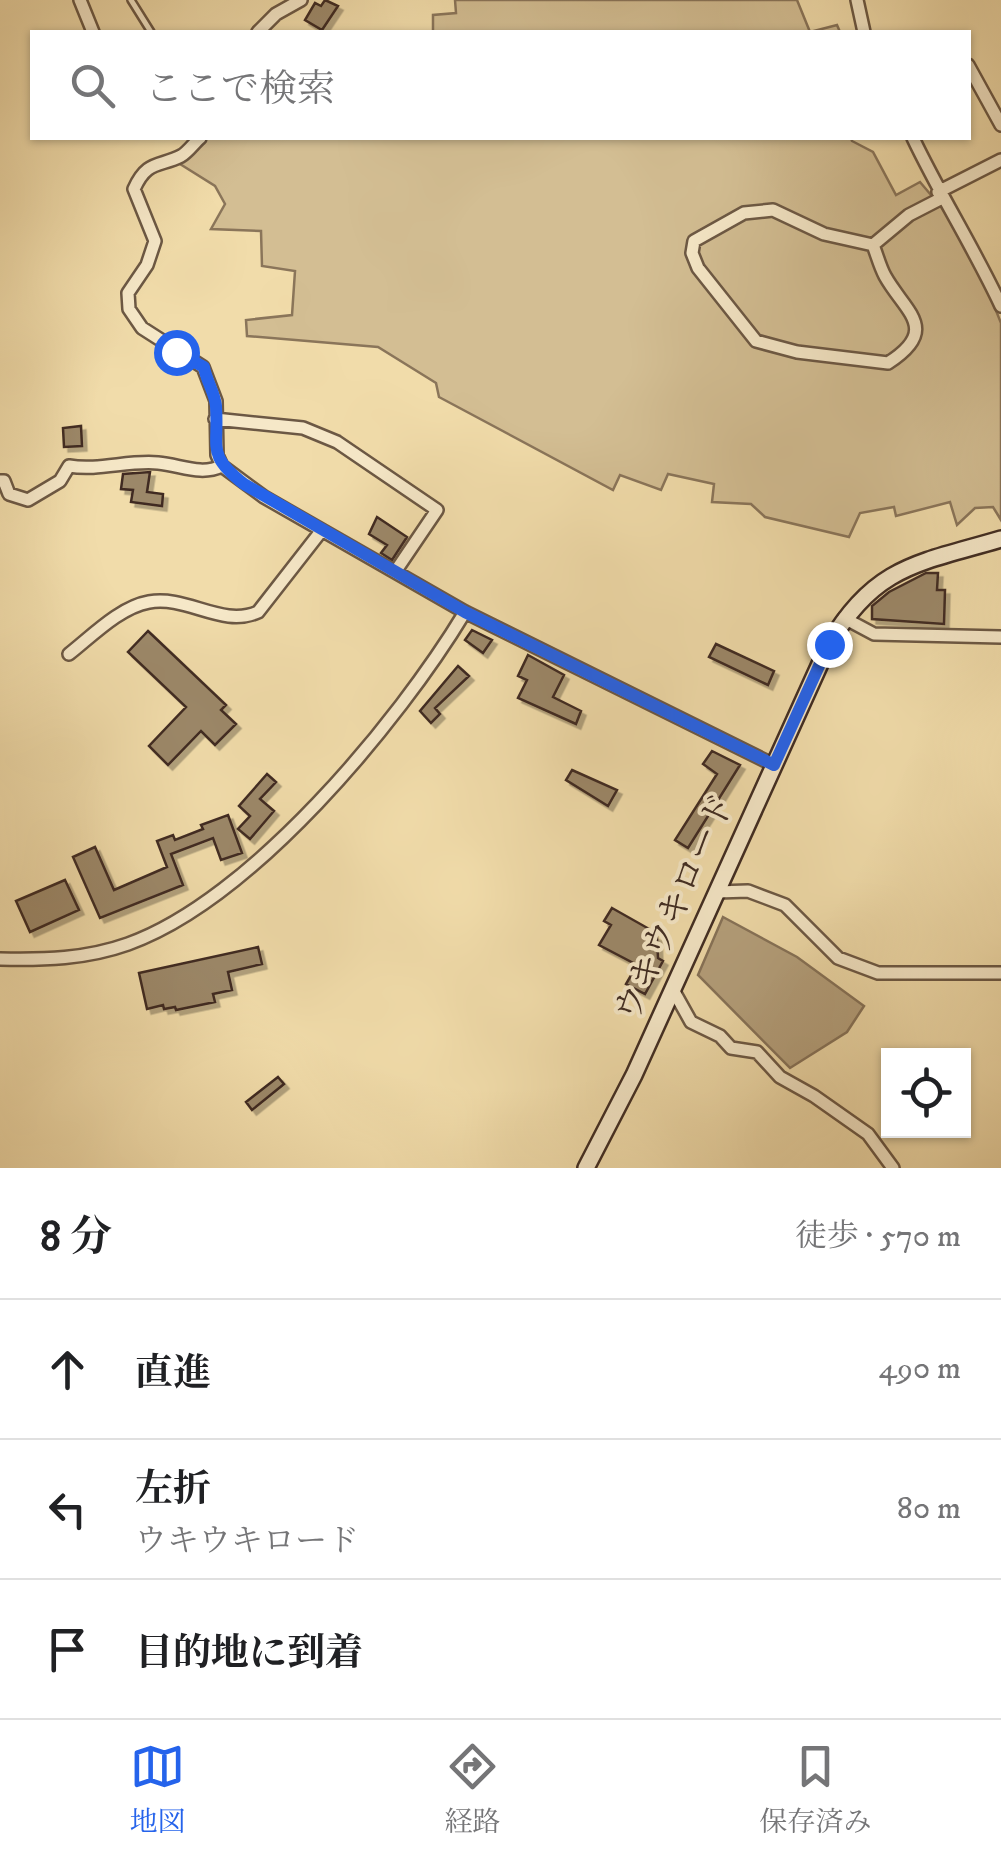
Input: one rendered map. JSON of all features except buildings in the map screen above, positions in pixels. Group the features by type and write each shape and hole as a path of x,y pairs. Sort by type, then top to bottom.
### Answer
{"street":[{"path":"80,0 92,30"},
{"path":"260,30 276,14 300,0"},
{"path":"857,0 864,30"},
{"path":"971,70 1001,125"},
{"path":"198,140 182,155 158,162 139,178 134,189 155,241 147,264 128,293 129,309 142,328 204,367 216,402 217,455 222,466 264,497 465,612 774,765"},
{"path":"914,140 1001,306"},
{"path":"873,245 940,195 1001,160"},
{"path":"774,210 824,234 873,245 886,277 907,304 916,329 908,350 888,363 797,352 756,341 698,268 692,253 694,241 721,225 744,214 774,210"},
{"path":"215,420 304,428 336,442 436,510 395,572"},
{"path":"0,481 4,481 9,494 28,500 60,481 69,466 103,468 156,462 210,471 222,466"},
{"path":"69,654 118,617 150,601 244,618 258,612 272,599 322,530"},
{"name":"ウキウキロード","path":"586,1168 634,1076 844,618 880,581 896,571 1001,540"},
{"path":"0,959 82,957 130,944 170,925 226,884 329,791 402,704 465,612"},
{"path":"844,618 874,634 1001,638"},
{"path":"717,892 748,891 785,904 838,958 878,973 1001,973"},
{"path":"672,988 691,1022 720,1036 731,1048 757,1052 780,1077 868,1134 892,1168"}],"lane":[{"path":"131,0 150,30"}],"shaded area":[{"path":"455,0 797,0 809,30 433,30 433,15 456,13"},
{"path":"201,140 852,140 873,152 896,195 920,182 947,214 976,261 1001,323 1001,520 993,507 975,508 957,525 950,502 896,516 894,507 860,513 849,537 765,517 751,504 712,502 714,484 668,474 661,490 620,475 613,490 439,397 436,383 378,347 247,336 246,320 292,315 295,271 262,266 261,231 211,229 225,204 215,186 180,164"},
{"path":"723,917 797,957 864,1006 847,1032 790,1068 698,975"}],"route":[{"path":"176,352 204,367 216,402 217,455 222,466 244,484 465,612 774,765 829,644"}]}
